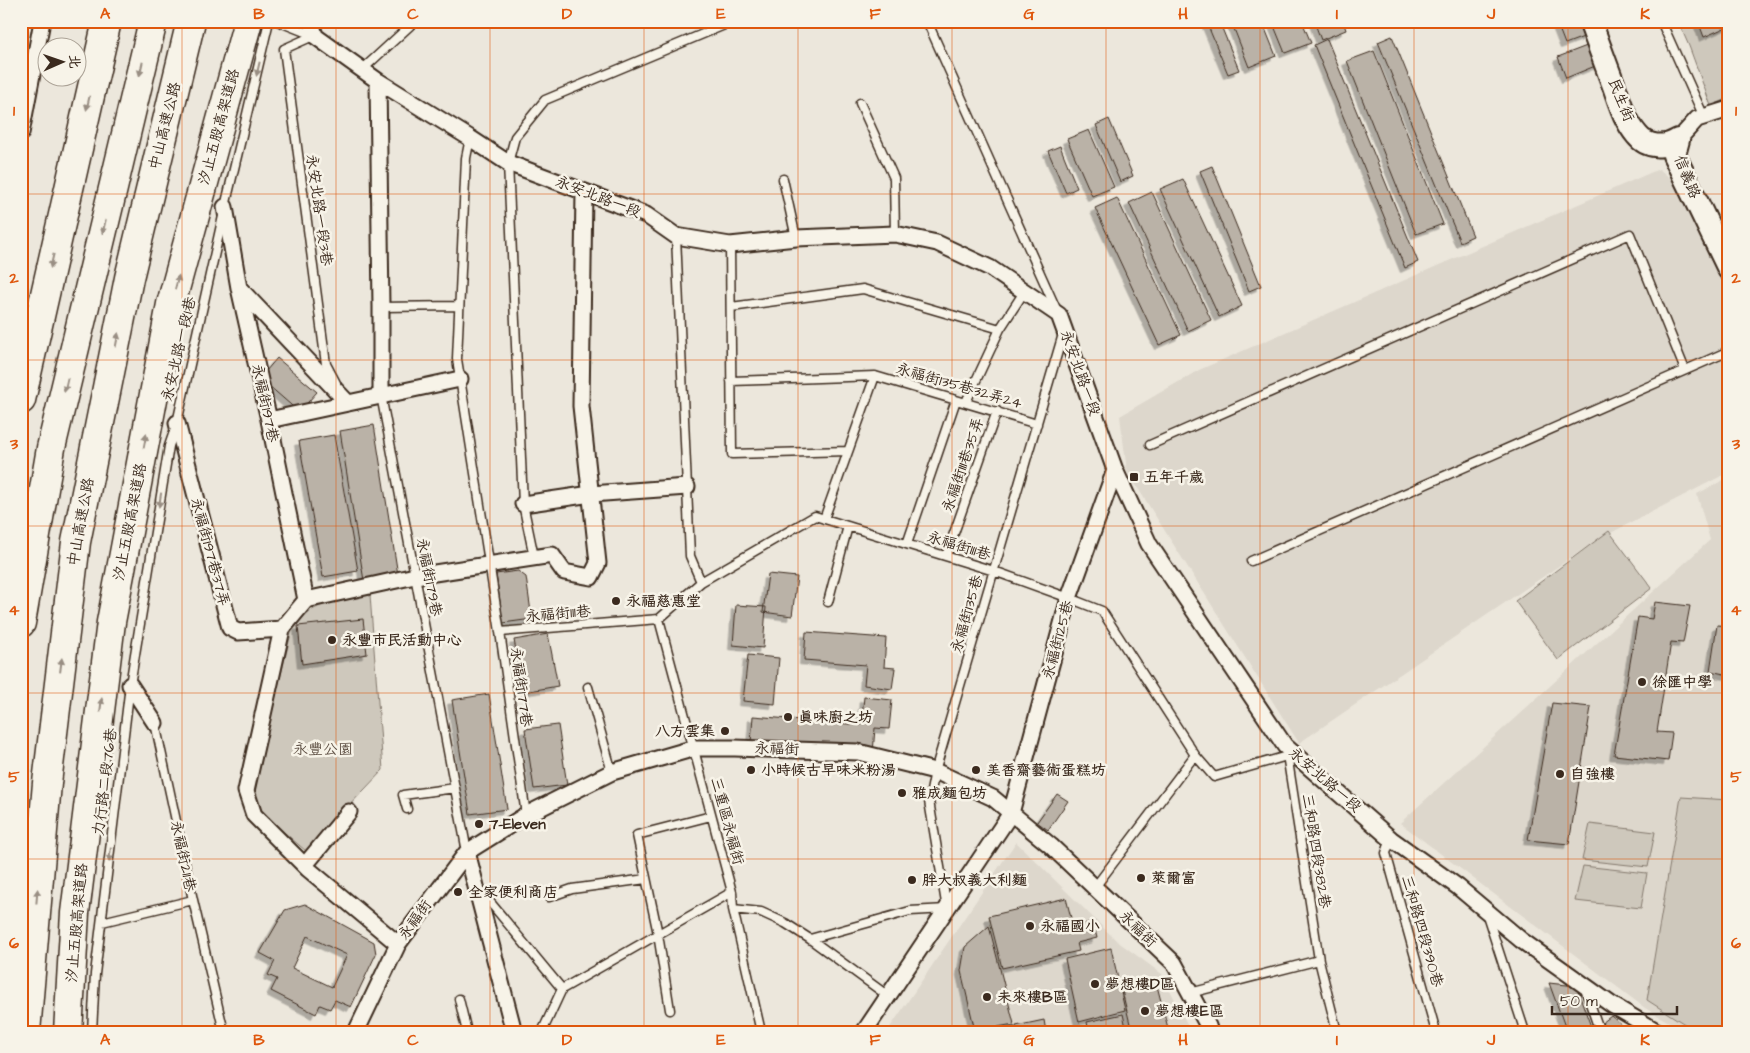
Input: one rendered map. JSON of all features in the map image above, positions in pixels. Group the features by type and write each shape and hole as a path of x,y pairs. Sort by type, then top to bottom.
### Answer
{"highway":[{"path":"21,400 107,21"},
{"path":"21,623 50,448 153,21"},
{"name":"中山高速公路","path":"26,1032 47,783 76,542 129,278 191,21"},
{"name":"汐止五股高架道路","path":"68,1032 75,913 111,622 172,304 248,21"}],"street":[{"path":"21,133 42,21"},
{"name":"民生街","path":"1590,21 1626,119 1637,136 1648,144 1660,146 1671,144 1678,140"},
{"name":"永安北路一段","path":"313,31 378,81 508,163 646,215 676,236 730,245 796,238 895,234 937,242 990,268 1024,292 1062,322 1115,470 1149,544 1286,751 1392,839 1485,908 1521,940 1612,1005 1658,1032"},
{"path":"378,81 382,307 381,396"},
{"name":"信義路","path":"1729,108 1698,119 1678,140 1674,155 1729,269"},
{"path":"398,944 305,865 254,815 246,791 282,629 306,600 415,576 552,554 564,572 591,577 598,563 581,406 584,192"},
{"name":"永福街197巷","path":"225,207 239,288 269,420 306,600"},
{"path":"239,288 347,402"},
{"path":"269,420 460,379"},
{"name":"永福街197巷37弄","path":"176,423 230,628 238,632 282,629"},
{"name":"永福街125巷","path":"864,1032 1011,812 1069,598 1115,470"},
{"path":"524,504 591,494 688,487"},
{"name":"永福街211巷","path":"130,685 155,723"},
{"name":"永福街","path":"360,1029 398,944 467,852 526,815 612,772 695,748 735,748 858,752 935,772 992,798 1051,846 1174,963 1210,1032"},
{"path":"305,865 349,812"},
{"path":"467,852 514,1032"}],"lane":[{"name":"永安北路一段1巷","path":"130,685 169,446 176,423 269,21"},
{"path":"277,21 313,31"},
{"path":"363,69 415,21"},
{"path":"534,557 524,504 508,163 515,137 545,100 734,21"},
{"path":"927,21 1062,322"},
{"path":"1661,21 1704,117"},
{"name":"永安北路一段3巷","path":"313,31 284,49 326,364 347,402"},
{"path":"860,103 894,178 895,234"},
{"path":"470,138 466,158 457,359 490,564 526,815"},
{"path":"783,179 796,238"},
{"path":"1150,446 1630,234 1685,370"},
{"path":"676,236 690,556 701,582"},
{"path":"730,245 732,454 848,451"},
{"path":"731,307 864,289 1000,329"},
{"path":"966,402 1000,329 1024,292"},
{"path":"382,307 459,306"},
{"name":"永福街135巷","path":"947,909 929,801 935,772 1037,424 1062,322"},
{"path":"1251,562 1729,351"},
{"path":"731,381 874,376"},
{"name":"永福街135巷32弄24","path":"824,519 874,376 1037,424"},
{"name":"永福街179巷","path":"381,396 467,852"},
{"path":"907,544 956,400"},
{"name":"永福街111巷35弄","path":"946,556 997,411"},
{"name":"永福街111巷","path":"500,632 658,619 701,582 815,516 994,571 1102,611 1195,755 1214,777 1286,751"},
{"path":"828,602 848,526"},
{"name":"永福街177巷","path":"490,564 526,815"},
{"name":"三重區永福街","path":"658,619 695,748 732,892 733,910 760,1032"},
{"name":"力行路二段76巷","path":"92,1032 95,974 130,685"},
{"path":"588,687 612,772"},
{"name":"永福街211巷","path":"155,723 224,1032"},
{"name":"三和路四段382巷","path":"1286,751 1318,960 1337,1032"},
{"path":"1095,887 1195,755"},
{"path":"407,809 404,795 455,788"},
{"path":"670,1010 658,934 637,835 711,816"},
{"name":"三和路四段390巷","path":"1392,839 1386,853 1436,1032"},
{"path":"549,897 572,889 646,879"},
{"path":"476,884 562,989"},
{"path":"542,1032 562,989 732,892"},
{"path":"102,922 193,900"},
{"path":"1485,908 1525,1032"},
{"path":"810,939 910,911 947,909"},
{"path":"733,910 761,912 785,923 888,996"},
{"path":"1190,993 1318,960"},
{"path":"1583,985 1600,1032"},
{"path":"459,999 467,1032"}],"shaded area":[{"path":"1659,169 1677,184 1729,288 1729,472 1597,540 1299,743 1127,471 1120,416 1199,370"},
{"name":"徐匯中學","path":"1729,477 1729,1032 1686,1032 1645,1008 1400,823 1710,540 1697,494"},
{"name":"永福國小","path":"1016,842 1117,941 1162,974 1191,1032 887,1032"}],"green space":[{"path":"1678,21 1729,21 1729,98 1711,106"},
{"path":"1609,531 1652,588 1558,660 1515,601"},
{"name":"永豐公園","path":"370,595 383,770 306,851 258,810 255,790 293,625 319,606 338,600"},
{"path":"1681,797 1729,800 1729,1032 1700,1032 1694,1030 1647,1000"},
{"path":"1590,824 1655,832 1648,867 1582,860"},
{"path":"1583,866 1647,873 1641,908 1575,901"}],"building":[{"path":"1206,21 1219,21 1239,70 1228,74"},
{"path":"1231,21 1262,21 1276,56 1249,67"},
{"path":"1272,21 1302,21 1311,43 1285,53"},
{"path":"1314,21 1343,21 1346,30 1321,40"},
{"path":"1556,21 1584,21 1589,35 1565,44"},
{"path":"1698,21 1729,21 1729,26 1704,37"},
{"path":"1392,36 1473,236 1460,242 1378,42"},
{"path":"1327,39 1418,262 1405,268 1314,45"},
{"path":"1592,44 1600,64 1566,78 1558,57"},
{"path":"1374,51 1443,224 1416,234 1347,61"},
{"path":"1109,119 1133,176 1120,182 1096,125"},
{"path":"1089,130 1114,187 1092,196 1067,139"},
{"path":"1060,146 1077,188 1066,193 1048,151"},
{"path":"1212,166 1261,286 1249,291 1200,171"},
{"path":"1183,179 1242,306 1219,317 1160,189"},
{"path":"1152,192 1211,320 1188,331 1129,203"},
{"path":"1117,198 1181,335 1159,345 1095,208"},
{"path":"277,358 317,392 299,412 260,378"},
{"path":"374,425 398,575 364,581 340,431"},
{"path":"334,435 358,571 323,577 299,441"},
{"path":"518,571 526,577 532,619 503,623 496,574"},
{"path":"768,574 797,577 792,616 763,612"},
{"path":"1655,602 1690,606 1683,643 1671,642 1657,732 1672,733 1668,761 1614,755 1638,617 1652,619"},
{"path":"736,605 766,607 763,648 733,645"},
{"name":"永豐市民活動中心","path":"363,619 367,654 302,664 298,626"},
{"path":"1717,625 1729,626 1729,675 1710,671"},
{"path":"806,632 886,638 884,667 895,668 892,689 864,685 866,665 804,660"},
{"path":"548,634 558,686 524,692 514,640"},
{"path":"748,655 779,658 775,704 743,701"},
{"path":"489,694 507,809 470,814 452,700"},
{"path":"864,697 892,700 889,729 875,728 873,753 751,743 753,716 861,725"},
{"name":"自強樓","path":"1552,703 1591,707 1569,844 1528,840"},
{"path":"558,725 567,785 534,789 525,729"},
{"path":"1057,794 1068,801 1048,830 1037,822"},
{"path":"1066,898 1073,926 1093,922 1097,938 1077,943 1079,951 1002,968 989,916"},
{"path":"305,904 374,942 376,954 351,1007 335,1000 330,1009 320,1005 316,1014 271,991 277,979 268,975 275,961 260,953 285,910","holes":["307,936 347,955 332,987 292,968"]},
{"name":"未來樓B區","path":"989,926 1014,1024 975,1031 961,971 965,947"},
{"name":"夢想樓D區","path":"1111,948 1125,1010 1079,1022 1065,959"},
{"name":"夢想樓E區","path":"1156,982 1169,1032 1132,1032 1122,991"},
{"path":"1549,983 1576,986 1593,1032 1567,1032"},
{"path":"1123,1014 1127,1032 1089,1032 1087,1022"},
{"path":"1611,1016 1630,1032 1605,1032 1602,1023"},
{"path":"1044,1020 1046,1032 1017,1032 1016,1026"},
{"path":"1014,1026 1015,1032 984,1032"}],"place":[{"name":"五年千歲","path":"1134,477"},
{"name":"永福慈惠堂","path":"616,601"},
{"name":"永豐市民活動中心","path":"332,640"},
{"name":"徐匯中學","path":"1642,682"},
{"name":"真味廚之坊","path":"788,717"},
{"name":"八方雲集","path":"725,731"},
{"name":"小時候古早味米粉湯","path":"751,770"},
{"name":"美香齋藝術蛋糕坊","path":"976,770"},
{"name":"自強樓","path":"1560,774"},
{"name":"雅成麵包坊","path":"902,793"},
{"name":"7-Eleven","path":"479,824"},
{"name":"萊爾富","path":"1141,878"},
{"name":"胖大叔義大利麵","path":"912,880"},
{"name":"全家便利商店","path":"458,892"},
{"name":"永福國小","path":"1030,926"},
{"name":"夢想樓D區","path":"1095,984"},
{"name":"未來樓B區","path":"987,997"},
{"name":"夢想樓E區","path":"1145,1011"}]}
